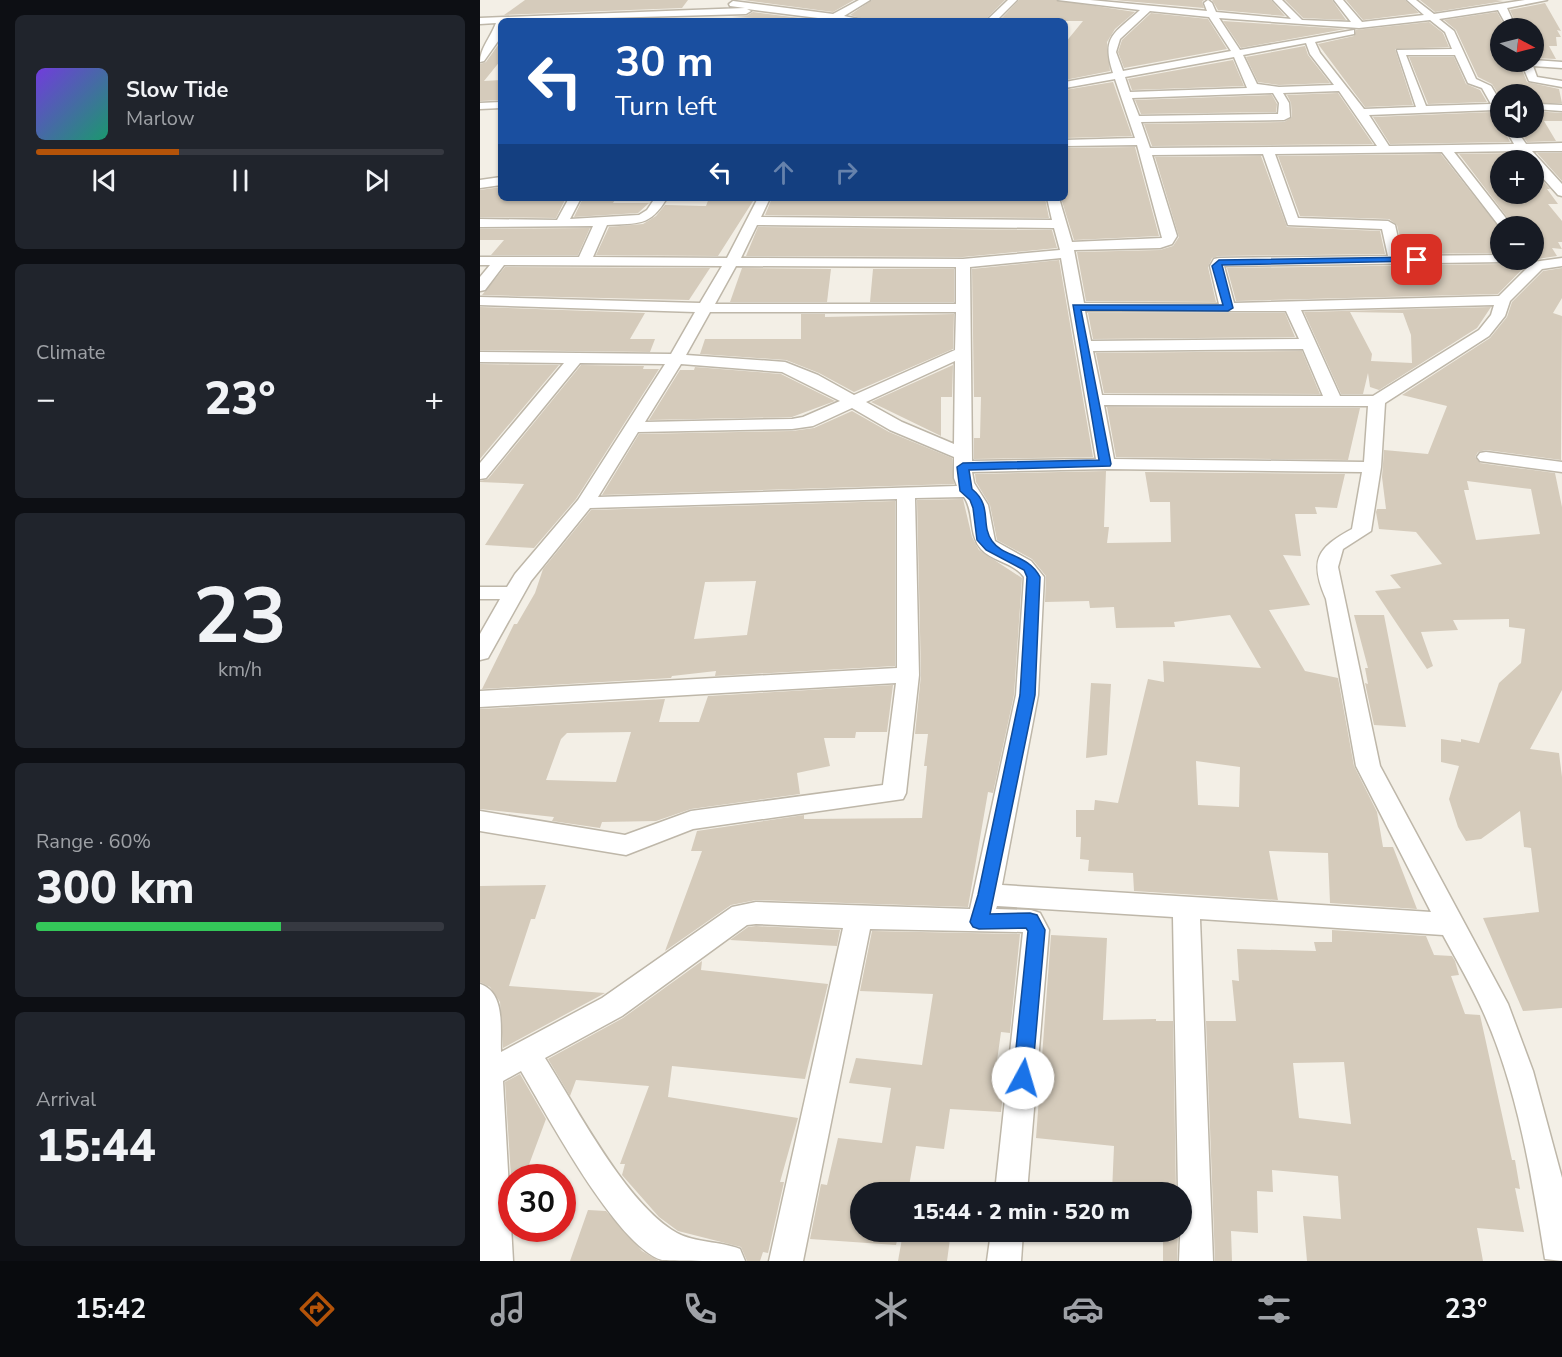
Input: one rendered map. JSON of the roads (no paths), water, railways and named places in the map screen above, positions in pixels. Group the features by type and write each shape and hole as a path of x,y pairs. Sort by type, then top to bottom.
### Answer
{"street":[{"path":"777,9 794,0"},
{"path":"841,18 866,0"},
{"path":"995,18 1013,0"},
{"path":"1062,0 1122,3 1147,9 1299,22 1359,26 1386,24"},
{"path":"1207,0 1218,29 1237,52 1252,87 1275,89"},
{"path":"1277,0 1299,22"},
{"path":"1338,0 1359,26"},
{"path":"1411,0 1449,31 1473,81 1486,86 1490,93"},
{"path":"1471,0 1485,10"},
{"path":"1068,84 1237,52 1310,41 1386,24 1543,0"},
{"path":"717,2 748,8"},
{"path":"740,18 748,8"},
{"path":"558,18 748,8 777,9 834,18"},
{"path":"1502,8 1507,18"},
{"path":"480,261 963,263 1067,250 1160,244 1167,241 1170,236 1144,146 1111,52 1115,38 1147,9"},
{"path":"480,21 498,21"},
{"path":"480,59 484,48 498,38"},
{"path":"1310,41 1315,54 1361,112 1385,148"},
{"path":"1422,109 1400,52 1459,52"},
{"path":"1544,64 1562,65"},
{"path":"1530,72 1533,79 1538,82 1562,84"},
{"path":"1126,95 1343,88"},
{"path":"1134,119 1284,117 1284,103 1275,89"},
{"path":"480,105 498,105"},
{"path":"1544,107 1562,108"},
{"path":"1361,112 1490,109"},
{"path":"1516,138 1562,192"},
{"path":"1068,143 1268,150 1562,147"},
{"path":"1443,147 1498,216"},
{"path":"1268,150 1293,222 1388,225 1396,260"},
{"path":"481,187 498,182"},
{"path":"561,224 573,201"},
{"path":"480,223 561,224 649,217 659,201"},
{"path":"480,653 513,593 543,550 585,503 676,359 731,263 762,201"},
{"path":"1054,201 1067,250 1106,464"},
{"path":"585,260 602,221"},
{"path":"752,221 1059,224"},
{"path":"1228,308 1217,266 1219,262 1490,259"},
{"path":"480,287 500,261"},
{"path":"1544,262 1562,262"},
{"path":"963,263 963,460 966,491"},
{"path":"1094,400 1377,401 1484,333 1498,316 1503,300 1528,270"},
{"path":"480,300 705,308 964,308"},
{"path":"1076,307 1228,308 1503,300"},
{"path":"1291,305 1334,401"},
{"path":"1083,346 1308,344"},
{"path":"633,427 792,424 824,416 963,351"},
{"path":"480,357 676,359 785,367 963,460 1372,467"},
{"path":"480,474 576,358"},
{"path":"1377,401 1372,467 1361,531 1344,540 1331,554 1326,567 1328,582 1336,598 1368,766 1498,1012 1512,1050 1556,1220 1562,1259"},
{"path":"1486,457 1562,467"},
{"path":"585,503 966,491 975,498 980,508 984,540 990,547 1029,568 1034,577 1028,695 983,908"},
{"path":"480,820 626,845 692,820 894,793 908,675 906,493"},
{"path":"480,592 513,593"},
{"path":"480,699 908,675"},
{"path":"484,1076 612,1007 741,915 756,913 859,918 983,908 1186,908 1451,924"},
{"path":"983,908 1030,921 1036,930 1012,1182"},
{"path":"1186,908 1196,1261"},
{"path":"786,1261 859,918"},
{"path":"480,996 484,1001 484,1076 496,1261"},
{"path":"527,1054 608,1183 643,1226 668,1246 728,1261"},
{"path":"1004,1261 1006,1242"}]}
